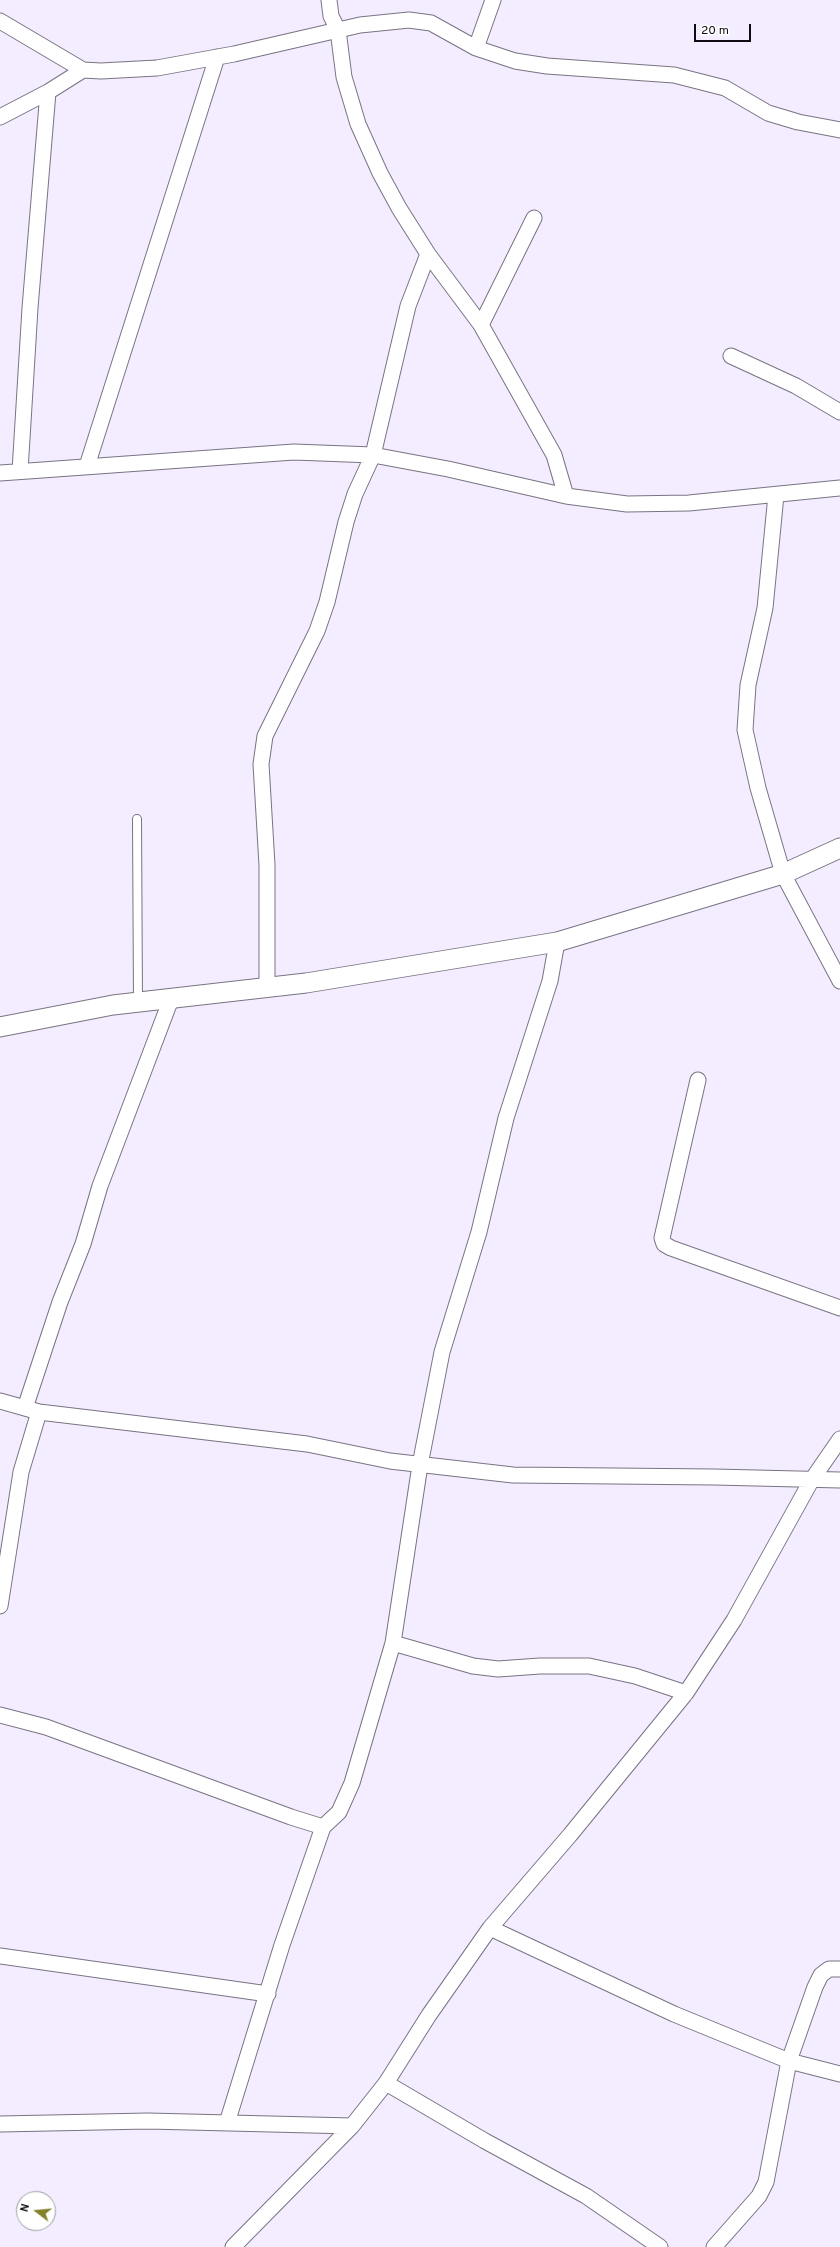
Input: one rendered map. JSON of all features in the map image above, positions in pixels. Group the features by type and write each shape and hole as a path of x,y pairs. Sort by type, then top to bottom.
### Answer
{"street":[{"path":"329,0 331,16 338,30 344,77 358,124 393,196 428,254 481,325 554,456 566,496"},
{"path":"476,48 493,0"},
{"path":"0,20 83,70 101,71 157,68 217,57 360,25 409,20 430,23 476,48 515,61 547,66 674,75 725,88 768,113 798,122 840,130"},
{"path":"87,466 217,57"},
{"path":"0,117 48,92 83,70"},
{"path":"20,471 30,308 48,92"},
{"path":"481,325 534,218"},
{"path":"268,988 267,865 261,764 265,736 317,631 327,602 351,508 373,455 408,306 428,254"},
{"path":"731,356 796,386 840,412"},
{"path":"0,473 294,452 373,455 448,468 566,496 626,504 689,503 840,488"},
{"path":"776,495 765,608 748,685 745,730 758,788 783,874 840,981"},
{"path":"0,1027 138,1002 171,1000 268,988 508,952 557,942 783,874 840,848"},
{"path":"227,2123 282,1945 323,1827 339,1812 352,1783 393,1643 420,1464 442,1352 479,1232 506,1118 550,981 557,942"},
{"path":"0,1606 32,1410 60,1302 83,1244 100,1186 171,1000"},
{"path":"698,1080 662,1238 664,1244 671,1248 840,1308"},
{"path":"0,1401 32,1410 307,1444 390,1461 513,1475 714,1476 840,1480"},
{"path":"233,2247 352,2126 386,2083 429,2015 490,1928 570,1835 686,1693 734,1620 812,1480 840,1439"},
{"path":"393,1643 472,1666 498,1669 540,1666 590,1666 635,1676 686,1693"},
{"path":"0,1714 46,1728 291,1817 323,1827"},
{"path":"490,1928 674,2014 789,2061 840,2074"},
{"path":"0,1956 268,1994"},
{"path":"714,2247 759,2196 766,2182 789,2061 815,1987 821,1975 829,1969 840,1969"},
{"path":"386,2083 485,2141 586,2196 660,2247"},
{"path":"0,2124 109,2121 352,2126"}],"lane":[{"path":"137,819 138,1002"}]}
